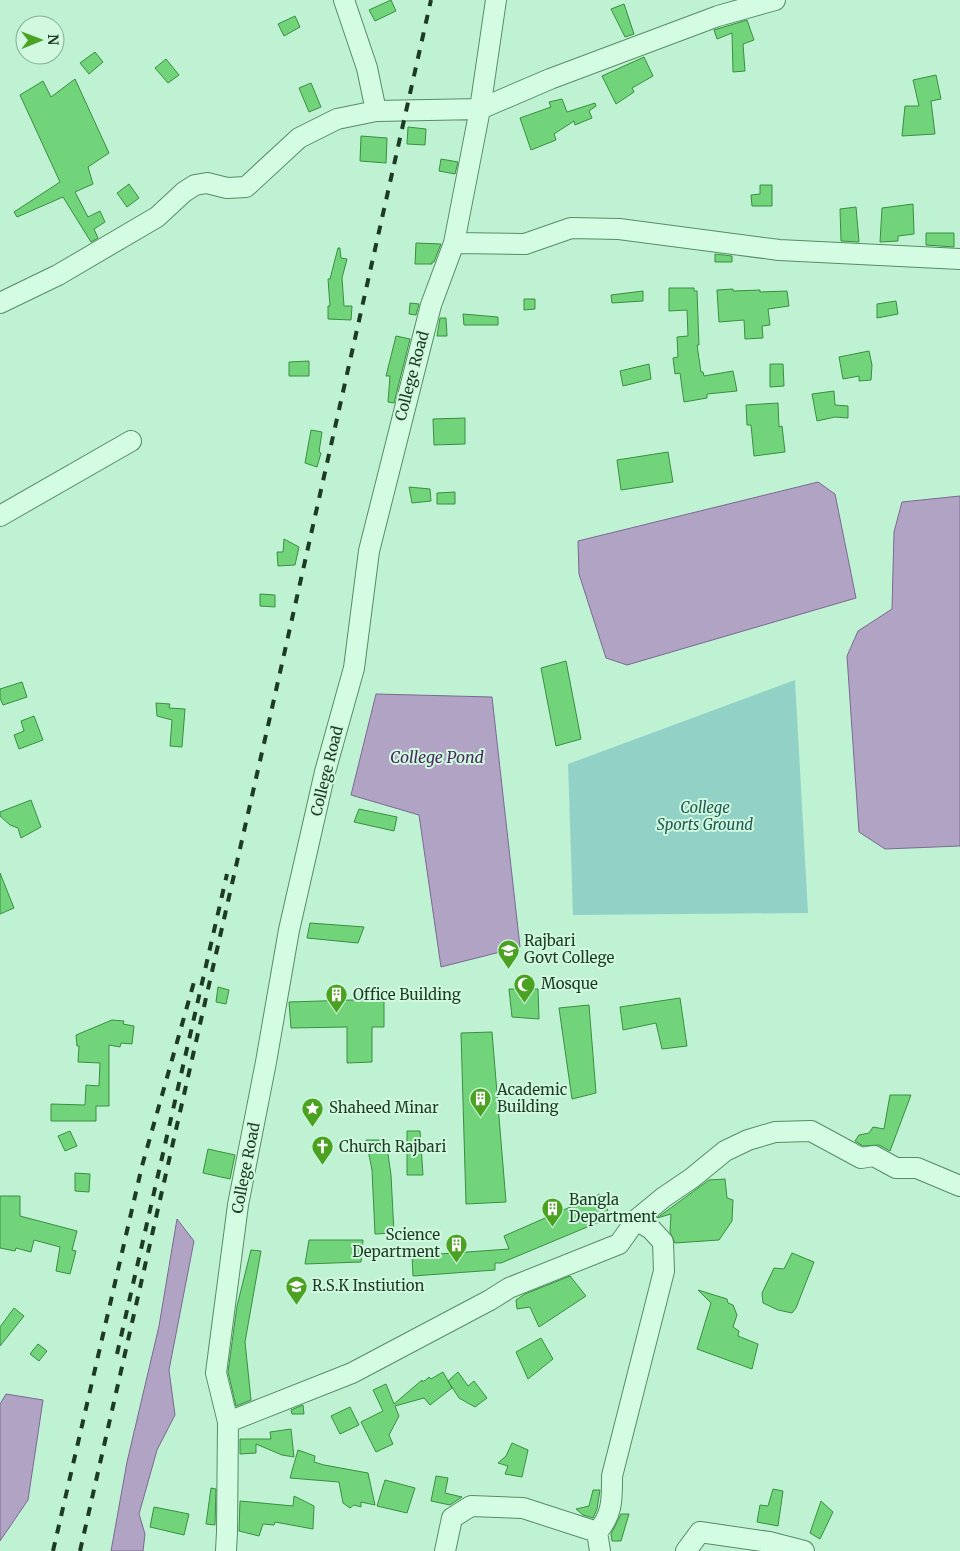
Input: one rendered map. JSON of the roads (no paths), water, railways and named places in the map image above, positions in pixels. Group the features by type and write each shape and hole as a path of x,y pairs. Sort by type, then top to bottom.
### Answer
{"street":[{"path":"344,0 367,68 376,111"},
{"name":"College Road","path":"226,1551 228,1532 228,1422 216,1373 238,1205 289,930 325,772 354,668 369,551 431,305 454,243 480,109 496,0"},
{"path":"0,303 58,275 157,217 184,192 195,185 207,184 233,188 246,187 299,138 337,119 376,111 480,109 550,79 718,16 775,0"},
{"path":"454,243 524,244 570,228 619,229 780,250 960,259"},
{"path":"0,516 131,441"},
{"path":"228,1422 352,1373 490,1300 509,1288 619,1244 636,1220 664,1197 692,1178 725,1151 748,1140 775,1132 811,1131 861,1158 874,1156 896,1168 917,1168 960,1186"},
{"path":"445,1551 452,1518 471,1506 523,1508 599,1542 612,1501 612,1476 664,1271 663,1242 651,1228 636,1220"},
{"path":"686,1551 700,1532 769,1542 804,1551"}],"water":[{"path":"818,482 835,494 856,598 627,665 606,658 579,574 578,541"},
{"path":"960,496 960,846 885,849 859,832 847,656 858,631 892,609 894,532 902,502"},
{"name":"College Pond","path":"376,694 492,697 520,947 441,967 419,815 351,795"},
{"path":"177,1219 194,1241 169,1370 175,1415 157,1450 139,1514 145,1534 143,1551 111,1551 127,1462 159,1326"},
{"path":"6,1394 43,1400 28,1500 0,1541 0,1404"}],"railway":[{"path":"80,1551 431,0"},
{"path":"117,1354 227,874"},
{"path":"53,1551 142,1166 194,982"}],"place":[{"name":"Rajbari Govt College","path":"508,969"},
{"name":"Mosque","path":"525,1003"},
{"name":"Office Building","path":"337,1014"},
{"name":"Academic Building","path":"481,1118"},
{"name":"Shaheed Minar","path":"313,1127"},
{"name":"Church Rajbari","path":"323,1166"},
{"name":"Bangla Department","path":"553,1228"},
{"name":"Science Department","path":"456,1263"},
{"name":"R.S.K Instiution","path":"296,1305"}],"park label":[{"name":"College Sports Ground","path":"705,816"}]}
